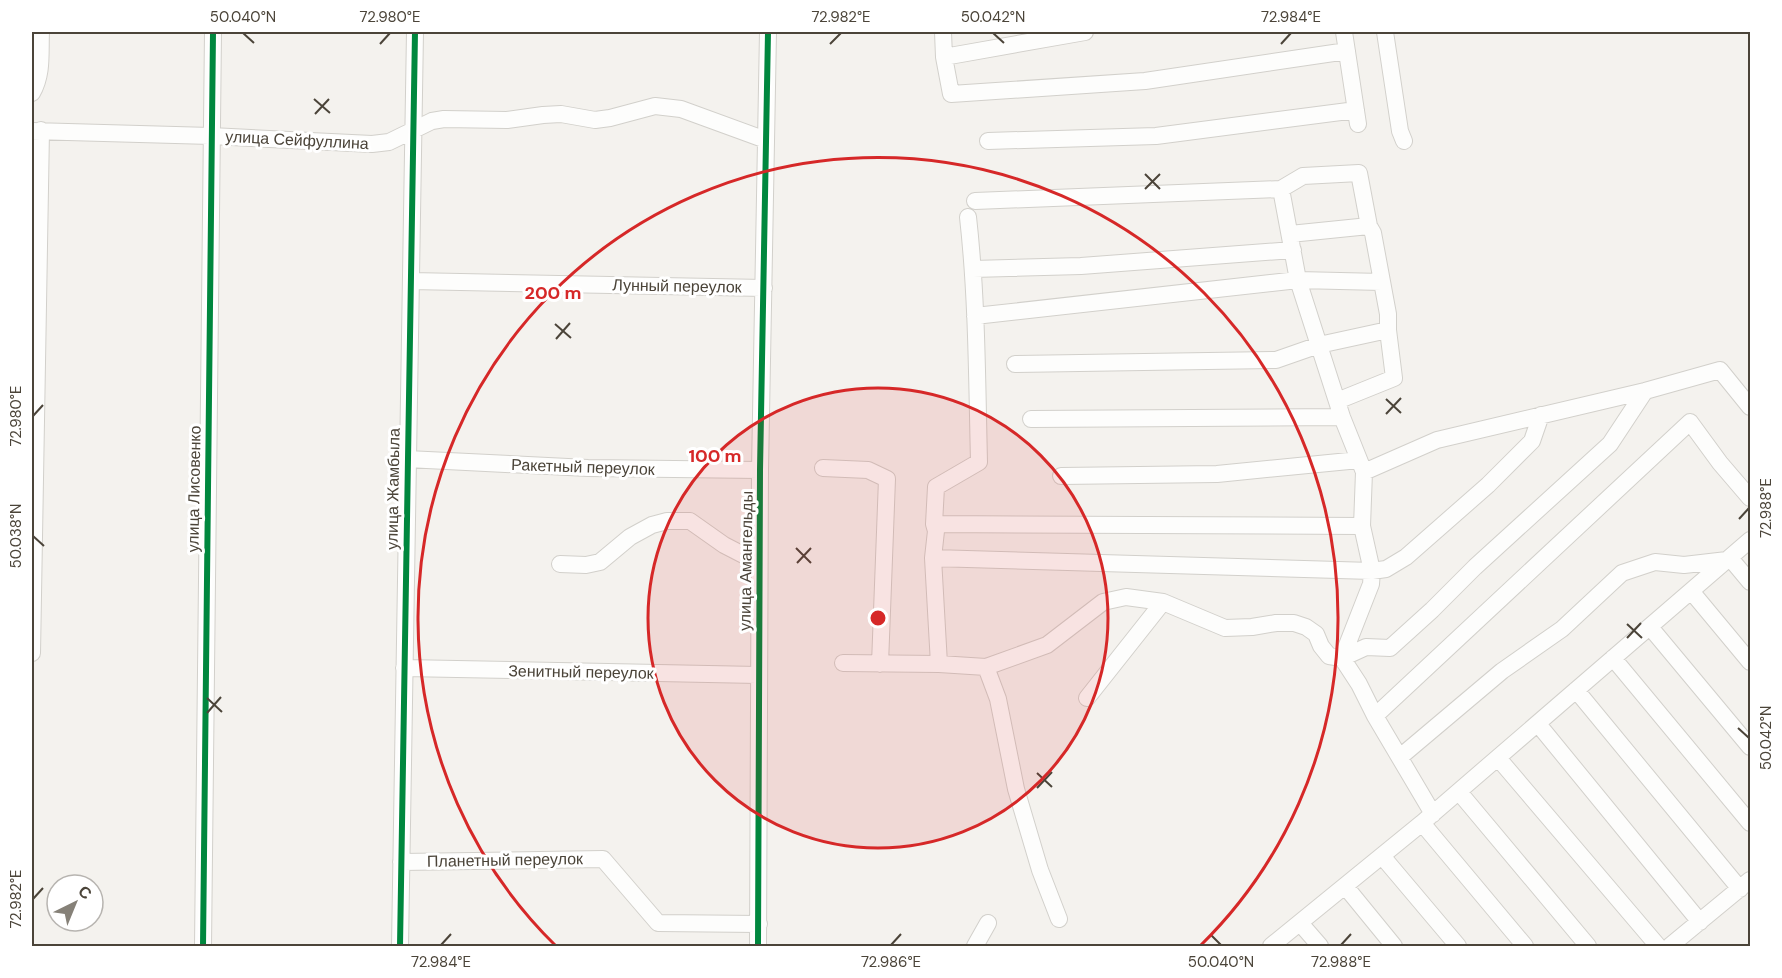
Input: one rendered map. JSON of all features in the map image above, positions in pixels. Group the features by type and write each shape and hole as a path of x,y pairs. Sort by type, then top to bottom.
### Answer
{"street":[{"path":"32,93 40,70 41,32"},
{"name":"улица Лисовенко","path":"203,946 213,32"},
{"name":"улица Жамбыла","path":"399,946 415,32"},
{"name":"улица Амангельды","path":"758,946 760,470 768,32"},
{"path":"943,32 944,57 951,94 1145,81 1347,51"},
{"path":"944,57 1085,32"},
{"path":"988,141 1156,136 1357,117 1344,32"},
{"path":"1385,32 1400,131 1404,141"},
{"name":"улица Сейфуллина","path":"36,130 372,144 389,142 414,128 444,118 507,120 561,114 595,120 655,106 681,109 766,140"},
{"path":"32,653 36,130"},
{"path":"975,201 1281,189 1303,176 1359,172 1388,314 1394,378 1340,409 1031,419"},
{"path":"1281,189 1298,280 1340,409 1362,466 1362,526 1372,571 1371,584 1342,658"},
{"path":"939,664 933,558 936,531 934,524 936,487 979,462 972,282 974,269 968,217"},
{"path":"974,269 1081,266 1291,242 1369,226"},
{"path":"975,316 1298,280 1382,282"},
{"name":"Лунный переулок","path":"411,281 764,288"},
{"path":"1016,364 1276,360 1319,345 1388,330"},
{"path":"1061,476 1217,474 1362,466 1437,440 1645,391 1720,370 1750,407"},
{"path":"843,663 986,667 1047,645 1103,602 1126,597 1163,602 1225,628 1294,623 1316,634 1321,646 1329,656 1342,658 1366,647 1389,648 1610,444 1645,391"},
{"path":"933,558 1372,571 1386,569 1406,557 1488,485 1532,441 1541,415"},
{"path":"1375,716 1690,422 1720,463 1750,498"},
{"name":"Ракетный переулок","path":"407,459 588,468 760,470"},
{"path":"823,468 868,470 887,479 880,664"},
{"path":"560,564 586,565 600,562 630,537 652,525 667,521 690,521 724,545 759,563"},
{"path":"934,524 1362,526"},
{"path":"1271,946 1428,819 1750,540"},
{"path":"1400,757 1502,671 1562,629 1622,573 1655,562 1684,566 1728,559"},
{"path":"1728,559 1750,582"},
{"path":"1691,591 1750,662"},
{"path":"1088,698 1163,602"},
{"path":"1650,627 1750,747"},
{"path":"1342,658 1400,757 1428,819 1525,946"},
{"path":"1613,658 1750,823"},
{"path":"986,667 998,699 1023,815 1040,870 1059,919"},
{"name":"Зенитный переулок","path":"405,668 758,675"},
{"path":"1576,690 1745,885 1670,946"},
{"path":"1538,724 1700,922"},
{"path":"1498,758 1658,946"},
{"path":"1459,792 1588,946"},
{"path":"1382,856 1458,946"},
{"name":"Планетный переулок","path":"401,862 603,859 658,923 759,924"},
{"path":"1346,886 1394,946"},
{"path":"1300,922 1320,946"},
{"path":"975,946 988,923"}],"cycle path":[{"path":"203,946 213,32"},
{"path":"400,946 415,32"},
{"path":"758,946 760,470 768,32"}]}
